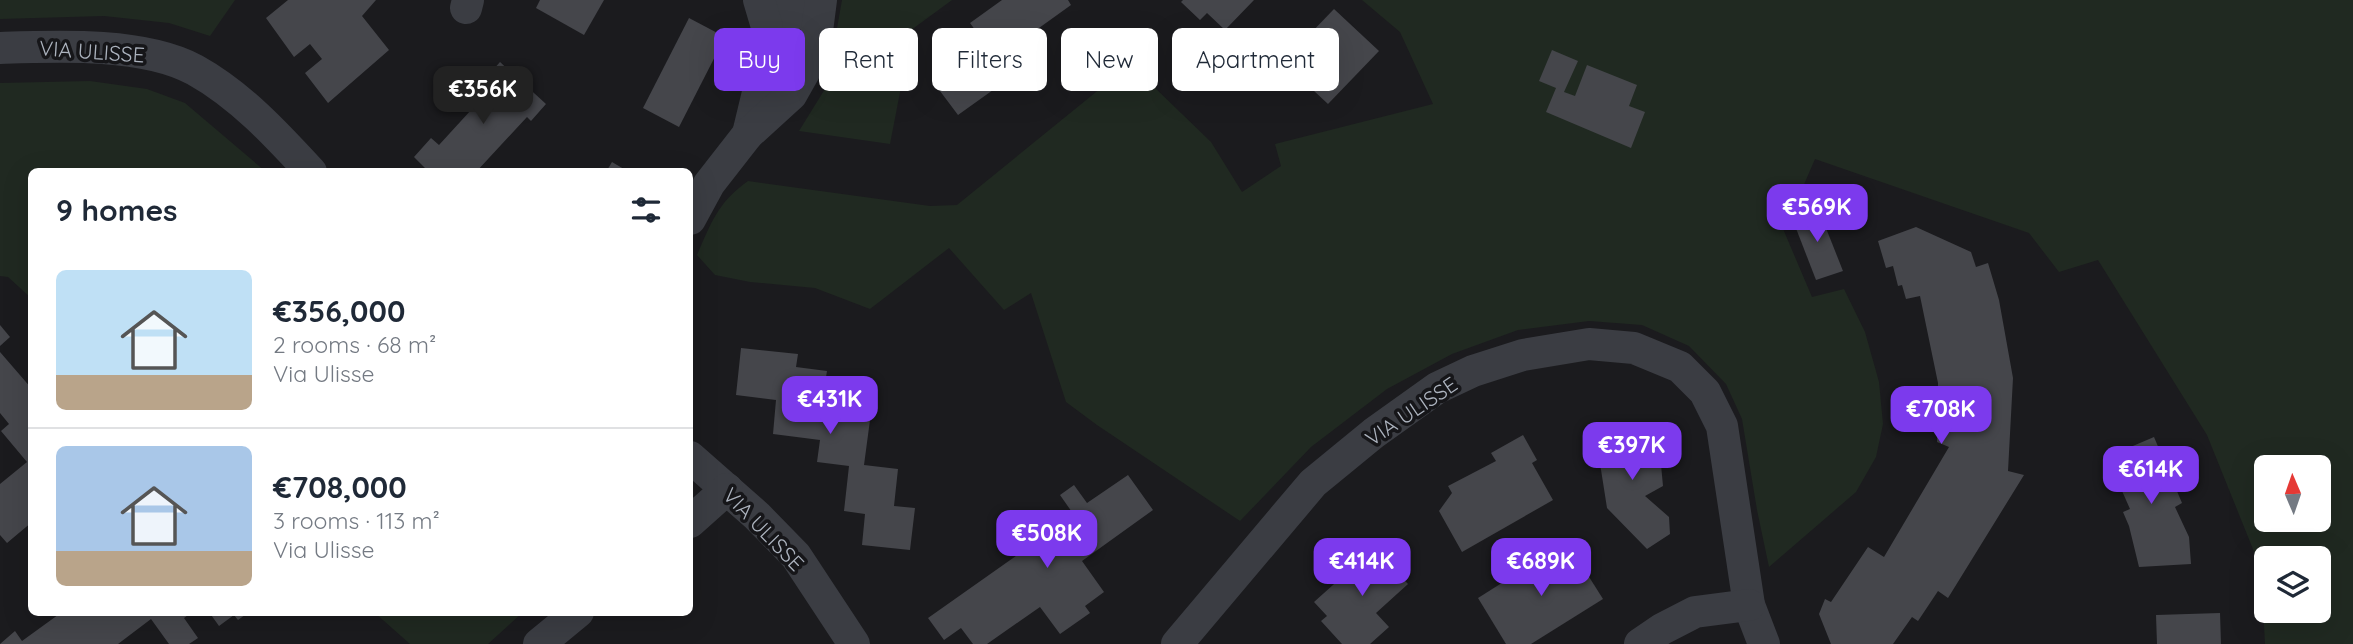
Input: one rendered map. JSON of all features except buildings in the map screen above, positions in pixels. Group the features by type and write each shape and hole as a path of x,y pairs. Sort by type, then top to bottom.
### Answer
{"street":[{"path":"760,0 773,12 791,15 809,10 819,0"},
{"path":"748,134 767,55 767,27 760,0"},
{"path":"693,213 709,184 748,134 791,95 808,65 817,30 819,0"},
{"name":"VIA ULISSE","path":"0,48 93,47 155,56 194,69 245,105 307,168"},
{"name":"VIA ULISSE","path":"1177,644 1314,483 1374,433 1437,388 1473,371 1523,355 1589,344 1634,348 1680,367 1705,391 1722,426 1749,604 1763,644"},
{"name":"VIA ULISSE","path":"693,461 757,516 796,556 854,644"},
{"path":"693,519 727,489"},
{"path":"1640,644 1695,612 1749,604"},
{"path":"542,642 563,616"},
{"path":"542,642 573,616"}],"shaded area":[{"path":"0,0 235,0 210,36 169,23 104,16 0,19"},
{"path":"842,0 952,0 914,28 837,28"},
{"path":"1362,0 2353,0 2353,644 2265,644 2264,623 2331,623 2331,546 2254,546 2254,552 2207,435 2098,260 2059,272 2029,233 1815,159 1799,196 1775,210 1812,297 1844,289 1865,332 1879,382 1883,424 1876,457 1856,492 1769,567 1742,419 1726,384 1689,346 1642,325 1589,321 1518,330 1452,354 1387,389 1311,447 1240,521 1066,402 1031,293 1004,310 949,248 870,309 815,288 750,282 715,275 697,255 722,205 748,181 930,206 957,205 1097,91 1158,91 1211,142 1242,192 1281,166 1275,144 1433,104 1400,32"},
{"path":"90,81 147,89 185,103 261,168 28,168 28,295 8,277 0,276 0,83"},
{"path":"824,91 900,91 890,144 799,131"},
{"path":"378,616 519,616 488,644 410,644"}]}
